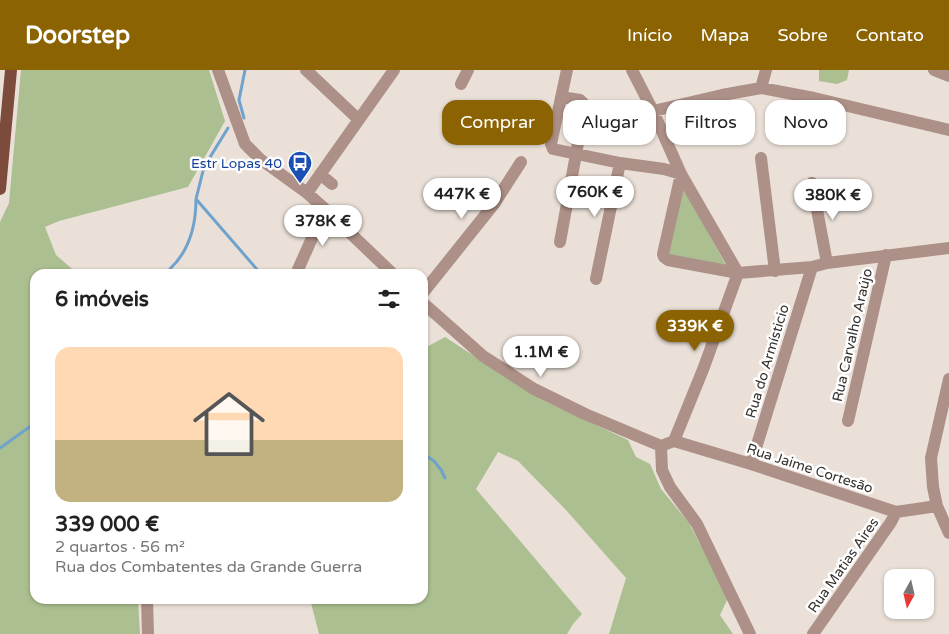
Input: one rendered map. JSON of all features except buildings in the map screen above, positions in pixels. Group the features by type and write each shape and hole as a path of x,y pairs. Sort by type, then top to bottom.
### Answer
{"main road":[{"path":"0,189 11,70"}],"street":[{"path":"218,70 245,144 260,159 307,193 389,269"},
{"path":"306,70 358,119"},
{"path":"307,193 394,70"},
{"path":"461,84 468,70"},
{"path":"566,70 551,144 553,149 620,163 664,169 681,174"},
{"path":"632,70 647,100"},
{"path":"761,88 766,70"},
{"path":"934,70 949,76"},
{"path":"656,110 722,94 761,88 814,98 949,130"},
{"path":"560,242 585,105 580,100 561,97"},
{"path":"428,307 483,356 534,389 585,414 661,446 674,441 704,367 738,273 681,174 656,118"},
{"path":"761,158 776,271"},
{"path":"428,286 494,204 522,162"},
{"path":"596,279 620,163"},
{"path":"320,174 332,184"},
{"path":"681,174 663,254 668,260 738,273 812,267 827,263 949,248"},
{"path":"812,182 827,263"},
{"path":"298,269 325,209"},
{"name":"Rua Carvalho Araújo","path":"848,421 886,256"},
{"name":"Rua do Armísticio","path":"751,464 812,267"},
{"path":"949,379 931,458 933,487 937,506 949,533"},
{"name":"Rua Jaime Cortesão","path":"674,441 751,464 896,512 937,506"},
{"path":"661,446 662,470 670,488 697,524 750,634"},
{"name":"Rua Matias Aires","path":"813,634 896,512"},
{"path":"147,604 148,634"}],"green space":[{"path":"21,70 209,70 225,121 188,187 59,221 45,227 56,255 72,269 30,269 30,604 138,604 140,634 0,634 0,222 9,203"},
{"path":"819,70 849,70 847,80 837,84 819,81"},
{"path":"682,185 727,267 668,255"},
{"path":"445,337 542,400 628,440 636,457 650,464 661,489 689,523 728,598 720,615 733,634 609,634 626,578 566,510 518,461 498,452 476,489 582,614 567,634 319,634 311,604 428,604 428,346"}],"waterway":[{"path":"244,118 239,100 245,70"},
{"path":"228,128 204,167 196,199 257,269"},
{"path":"170,269 187,246 195,219 196,199"},
{"path":"0,448 30,427"},
{"path":"428,457 442,471"},
{"path":"442,472 445,478"}],"place":[{"name":"Estr Lopas 40","path":"300,184"}]}
